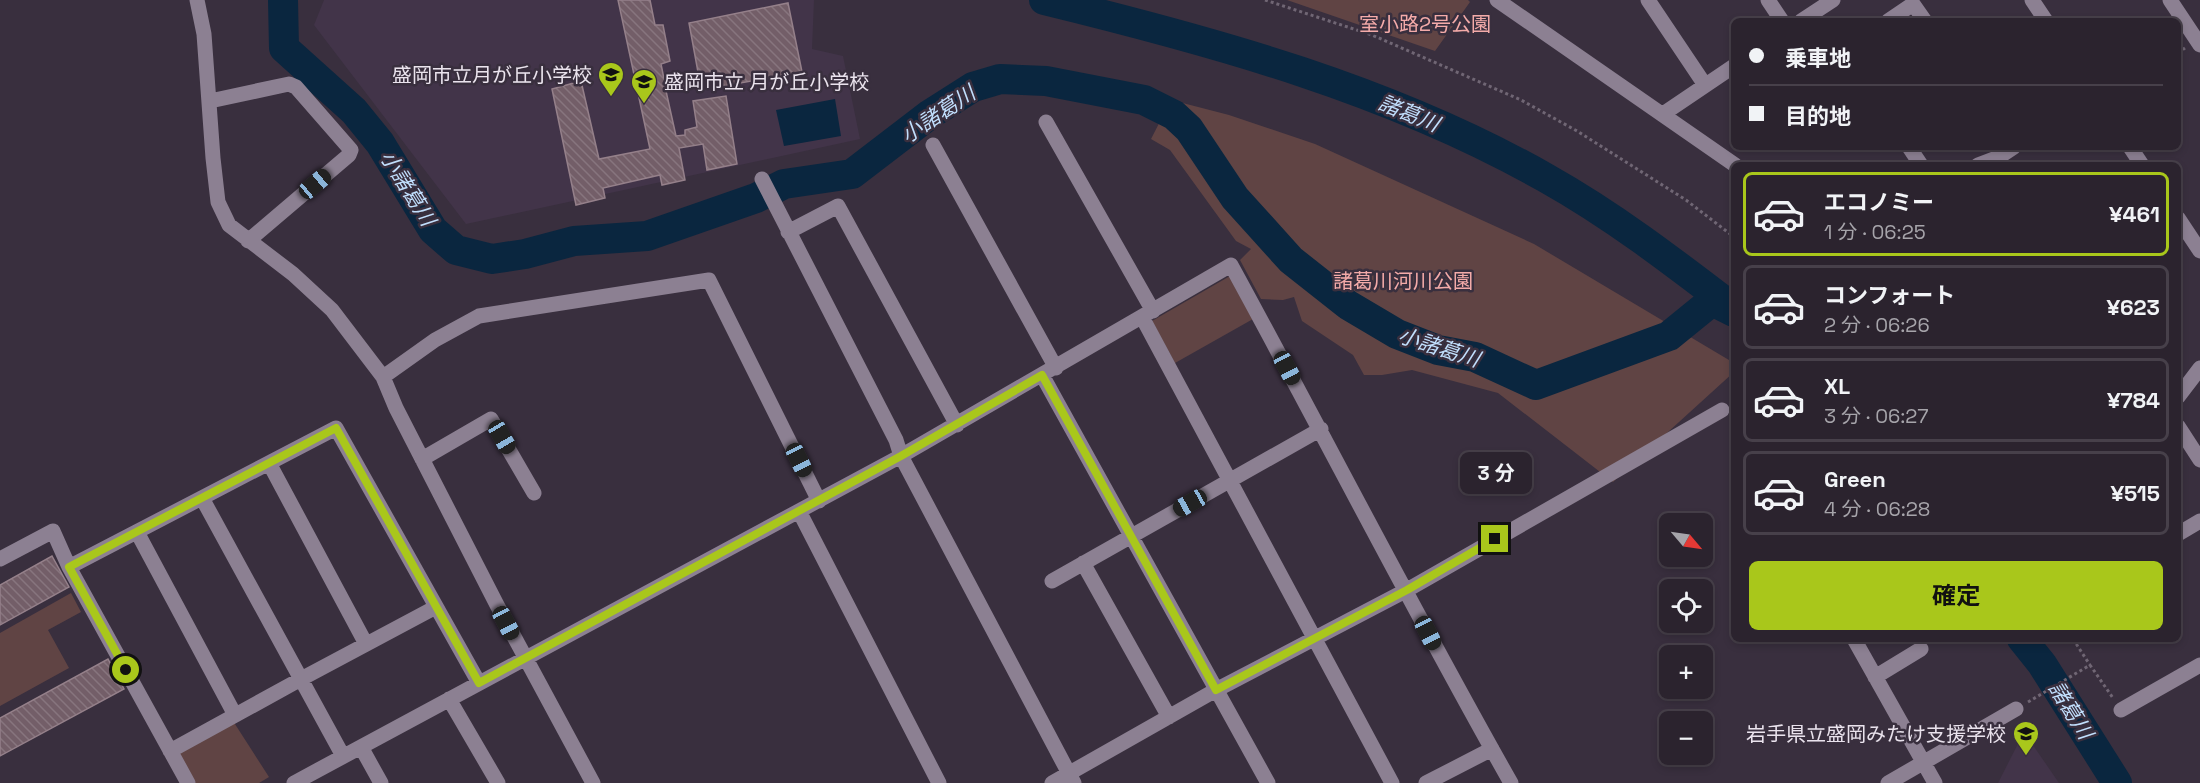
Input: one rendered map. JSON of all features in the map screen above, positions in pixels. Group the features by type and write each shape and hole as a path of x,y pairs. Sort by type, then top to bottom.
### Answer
{"street":[{"path":"197,0 204,34 218,202 229,225 248,242 293,274 332,310 383,377 422,459 593,783"},
{"path":"1497,0 1731,162"},
{"path":"1648,0 1705,85"},
{"path":"1768,0 1780,18"},
{"path":"1806,18 1833,0"},
{"path":"2032,0 2044,18"},
{"path":"2170,0 2195,28 2200,45"},
{"path":"1892,18 1913,4 1923,18"},
{"path":"1663,114 1731,68"},
{"path":"210,101 289,84 296,87 351,150 349,155 248,242"},
{"path":"1046,122 1147,314 1230,481 1392,783"},
{"path":"933,145 1131,537 1268,783"},
{"path":"1986,162 2008,150"},
{"path":"762,179 896,440 901,456 1072,778"},
{"path":"788,232 838,206 957,424"},
{"path":"2181,222 2200,251"},
{"path":"294,783 901,456 1231,265 1407,590 1450,676 1511,783"},
{"path":"383,377 435,340 479,316 709,280 819,501"},
{"path":"2181,393 2200,368"},
{"path":"1052,783 1072,778 1216,690 1407,590 1722,410"},
{"path":"422,459 491,419 534,493"},
{"path":"69,567 336,428 479,683"},
{"path":"1052,581 1321,429"},
{"path":"2181,431 2200,460"},
{"path":"269,463 366,644"},
{"path":"202,498 343,756"},
{"path":"799,511 939,783"},
{"path":"2181,532 2200,521"},
{"path":"0,559 53,531 69,567 188,783"},
{"path":"137,532 235,716"},
{"path":"1083,563 1169,717"},
{"path":"171,752 436,607"},
{"path":"1856,642 1935,783"},
{"path":"1875,676 1921,649"},
{"path":"2121,710 2200,665"},
{"path":"449,699 498,783"},
{"path":"1888,783 2016,709"},
{"path":"361,747 381,783"},
{"path":"1426,783 1492,750"}],"path":[{"path":"1265,0 1372,35 1521,100 1577,131 1676,194 1731,235"},
{"path":"2075,642 2121,710"},
{"path":"2016,709 2090,664"}],"shaded area":[{"name":"盛岡市立月が丘小学校","path":"324,0 814,0 812,49 843,56 860,139 466,224 314,25"},
{"name":"岩手県立盛岡みたけ支援学校","path":"2024,732 2059,783 1998,783"}],"green space":[{"name":"室小路2号公園","path":"1287,0 1468,0 1470,2 1435,51"},
{"name":"諸葛川河川公園","path":"1171,100 1229,115 1315,144 1534,244 1731,361 1731,375 1613,482 1498,393 1412,370 1382,375 1364,375 1353,355 1302,321 1294,297 1283,300 1261,299 1240,260 1251,249 1236,241 1170,150 1151,139"},
{"path":"1230,276 1253,319 1175,363 1152,321"},
{"path":"71,593 81,612 48,630 69,668 0,706 0,633"},
{"path":"233,721 269,777 259,783 194,783 177,754"}],"water":[{"path":"835,99 841,136 784,146 776,110"}],"building":[{"path":"618,0 650,0 655,25 663,25 670,61 661,64 664,79 698,72 689,23 788,3 802,72 701,90 700,83 666,91 676,136 685,135 685,130 697,127 693,101 726,96 737,164 707,170 703,144 679,148 685,180 662,185 660,175 603,188 605,198 576,205 552,89 581,81 599,159 650,149"},
{"path":"52,556 69,587 0,625 0,585"},
{"path":"108,659 124,689 0,756 0,718"}],"waterway":[{"name":"小諸葛川","path":"283,0 284,48 354,111 380,143 433,230 456,250 492,259 525,254 574,241 647,236 756,198 784,184 852,174 929,115 973,87 1000,79 1046,81 1144,100 1174,115 1189,129 1235,198 1291,260 1348,305 1397,334 1438,350 1475,357 1536,385 1669,336 1712,301 1731,310"},
{"name":"諸葛川","path":"1044,0 1238,52 1364,94 1426,119 1487,147 1570,192 1641,239 1731,306"},
{"name":"諸葛川","path":"2024,642 2042,664 2117,783"}],"place":[{"name":"盛岡市立月が丘小学校","path":"611,98"},
{"name":"盛岡市立 月が丘小学校","path":"644,105"},
{"name":"岩手県立盛岡みたけ支援学校","path":"2026,757"}],"route":[{"path":"126,670 69,567 336,428 479,683 901,456 1042,375 1216,690 1407,590 1495,539"}]}
